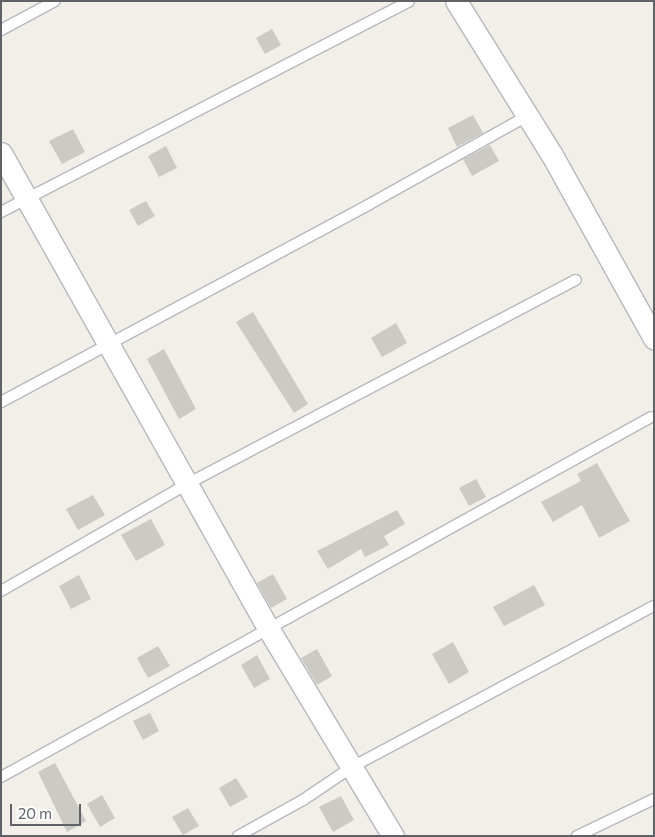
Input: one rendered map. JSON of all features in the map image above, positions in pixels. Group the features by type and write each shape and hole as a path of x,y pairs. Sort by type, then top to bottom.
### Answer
{"street":[{"path":"456,1 527,116 654,338"},
{"path":"1,153 268,628 393,836"}],"lane":[{"path":"1,30 55,1"},
{"path":"1,212 409,1"},
{"path":"1,402 107,343 368,205 527,116"},
{"path":"1,591 187,484 576,280"},
{"path":"1,777 651,417"},
{"path":"238,836 303,800 352,767 654,606"},
{"path":"577,836 654,799"}],"building":[{"path":"272,29 281,45 265,54 256,38"},
{"path":"473,115 483,133 457,147 448,128"},
{"path":"73,129 85,152 62,164 49,141"},
{"path":"490,145 499,161 472,176 463,159"},
{"path":"166,146 177,168 159,177 148,156"},
{"path":"146,201 155,216 138,226 129,210"},
{"path":"253,312 308,404 294,413 236,322"},
{"path":"396,323 407,343 382,357 371,338"},
{"path":"164,349 196,409 179,419 147,359"},
{"path":"597,463 630,521 599,538 582,505 553,522 541,502 581,481 577,474"},
{"path":"476,479 486,497 469,506 459,488"},
{"path":"93,495 105,515 78,530 66,509"},
{"path":"397,510 405,524 384,536 389,545 365,557 361,549 328,569 317,551"},
{"path":"151,519 165,545 136,561 121,535"},
{"path":"273,574 287,599 271,608 257,583"},
{"path":"79,575 91,599 71,609 59,586"},
{"path":"534,585 545,605 504,626 493,607"},
{"path":"453,642 469,672 449,684 432,654"},
{"path":"158,646 170,666 148,678 137,658"},
{"path":"317,649 332,676 317,685 301,658"},
{"path":"257,655 270,679 254,688 241,665"},
{"path":"150,713 159,731 143,740 133,721"},
{"path":"55,763 86,821 67,832 38,772"},
{"path":"236,778 248,797 230,807 219,788"},
{"path":"102,795 115,818 100,827 87,804"},
{"path":"341,796 354,820 333,832 319,807"},
{"path":"188,808 199,826 183,835 172,817"}]}
